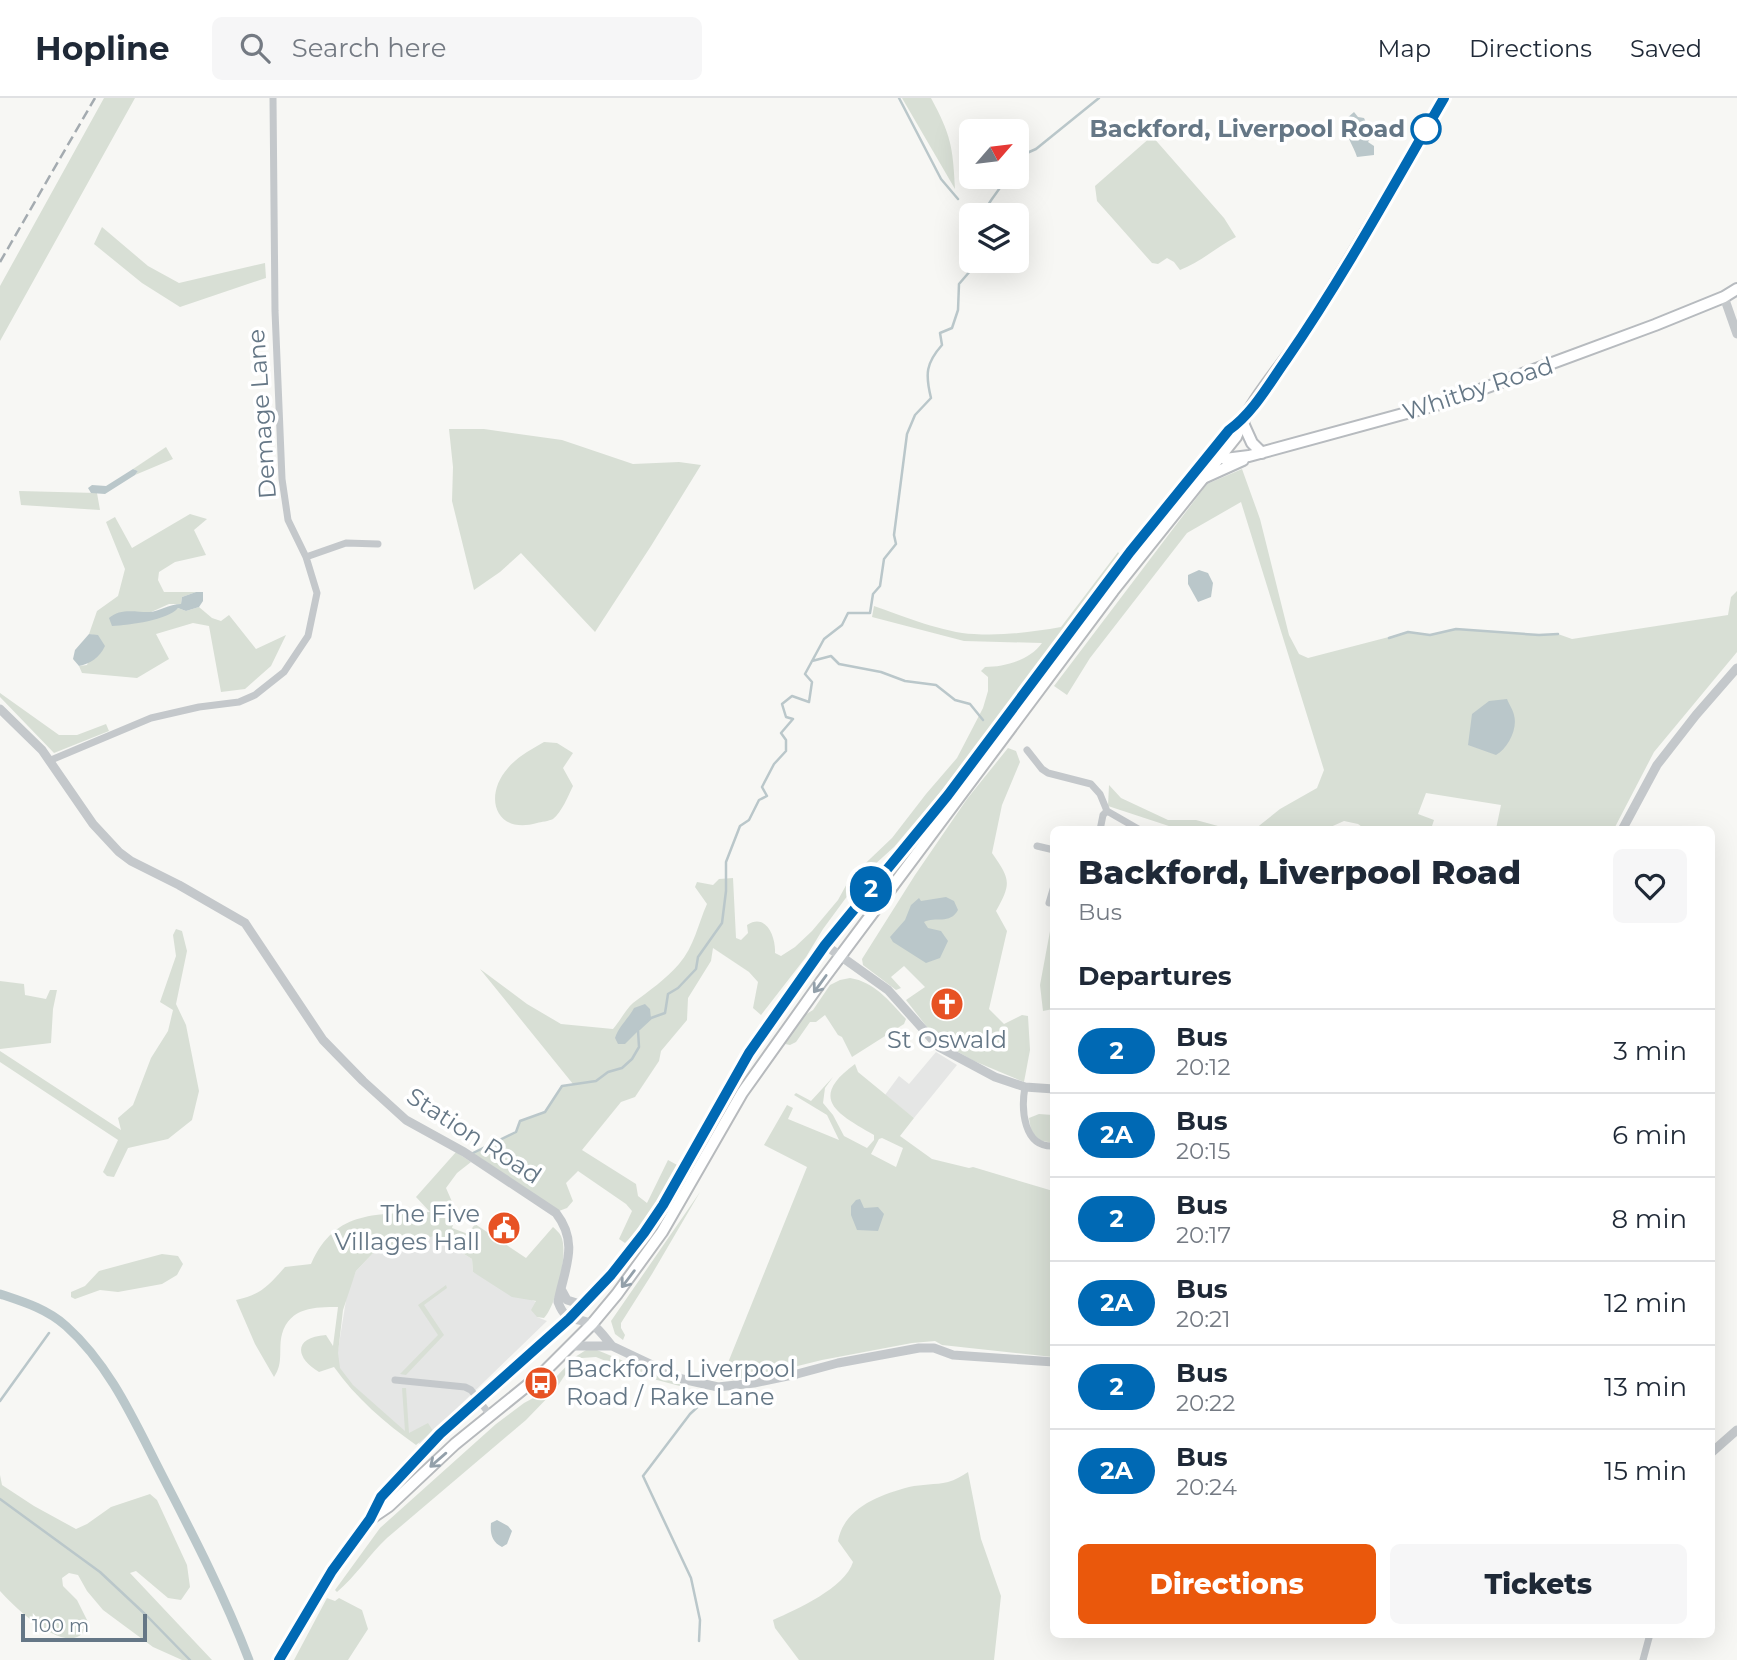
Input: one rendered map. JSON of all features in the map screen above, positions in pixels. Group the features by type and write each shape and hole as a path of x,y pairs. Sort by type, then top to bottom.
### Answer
{"main road":[{"path":"370,1519 389,1506 420,1475 571,1346 642,1261 662,1232 742,1093 1113,591 1200,480 1229,430 1242,421 1300,339 1444,98"},
{"name":"Whitby Road","path":"1216,454 1225,458 1249,456 1447,402 1553,364 1724,297 1737,289"},
{"path":"1242,421 1252,443 1262,453"},
{"path":"279,1660 332,1571 370,1519 381,1497 440,1434 583,1305 644,1233 663,1205 749,1053 825,945 948,795 1130,552 1216,454"},
{"path":"1200,480 1249,456"}],"street":[{"name":"Demage Lane","path":"51,760 150,718 199,707 239,702 255,695 285,672 308,636 317,593 306,557 288,520 282,479 275,311 273,98"},
{"path":"1724,297 1737,334"},
{"path":"306,557 346,543 378,544"},
{"path":"1624,826 1657,765 1737,668"},
{"name":"Station Road","path":"0,709 51,760 93,824 119,852 245,923 323,1040 407,1120 464,1152 556,1213 565,1224 570,1254 558,1302 569,1319"},
{"path":"1027,750 1048,773 1091,784 1101,794 1107,811 1133,826"},
{"path":"1101,826 1103,815 1107,811"},
{"path":"1037,846 1050,849"},
{"path":"825,945 888,990 939,1047 983,1071 1025,1087 1050,1089"},
{"path":"1025,1087 1023,1099 1028,1130 1039,1145 1050,1146"},
{"path":"561,1289 567,1300 583,1305"},
{"path":"569,1319 592,1324 612,1346 682,1379 718,1387 754,1383 838,1363 919,1348 934,1348 953,1355 1050,1362"},
{"path":"571,1346 612,1346"},
{"path":"395,1380 465,1387 471,1390 490,1415"},
{"path":"1715,1449 1737,1430"},
{"path":"1643,1660 1649,1638"}],"shaded area":[{"path":"104,98 135,98 0,341 0,286"},
{"path":"902,98 931,98 950,142 955,189"},
{"path":"1354,112 1358,117 1364,118 1372,136 1368,142 1374,146 1374,155 1357,157 1345,124 1346,119"},
{"path":"1152,136 1224,218 1236,237 1180,270 1167,258 1158,264 1152,263 1097,201 1095,186"},
{"path":"102,227 148,266 179,283 265,263 266,278 180,307 142,283 94,244"},
{"path":"449,429 484,429 562,440 633,464 679,462 701,465 595,632 521,553 474,590 452,501 453,467"},
{"path":"166,447 173,459 135,475 138,471 133,469"},
{"path":"133,469 138,471 135,475 105,494 91,493 88,488 92,485 106,486"},
{"path":"1242,469 1260,519 1289,635 1299,654 1308,658 1408,632 1430,635 1456,629 1558,634 1572,639 1728,615 1731,597 1737,591 1737,652 1654,752 1616,826 1497,826 1501,805 1426,793 1418,814 1434,820 1432,826 1361,826 1344,821 1333,826 1259,826 1280,809 1317,788 1324,770 1241,502 1187,533 1090,658 1067,695 1054,686 1207,484"},
{"path":"19,491 97,493 100,510 21,505"},
{"path":"190,514 207,519 194,530 206,555 175,562 159,572 158,580 164,592 196,592 182,597 181,604 169,604 149,613 148,620 178,608 186,611 199,607 212,618 221,621 229,615 256,649 286,635 271,666 245,689 221,692 209,626 193,623 156,634 169,659 137,678 82,673 79,666 87,665 98,636 89,634 97,611 118,596 125,569 106,522 115,517 132,548"},
{"path":"1118,552 1121,556 943,789 894,847 862,876 806,957 761,1015 753,1008 758,982 749,972 713,948 711,961 688,998 687,1020 661,1051 659,1061 635,1097 621,1102 582,1150 636,1184 638,1196 647,1203 668,1160 679,1166 662,1197 634,1235 625,1243 619,1239 632,1211 626,1204 578,1171 566,1183 573,1201 567,1208 559,1211 473,1153 516,1132 520,1121 545,1112 562,1086 573,1084 480,969 527,1004 561,1024 613,1029 630,1006 669,975 688,950 707,904 695,887 697,882 713,885 719,879 733,878 736,938 741,940 748,933 747,925 760,922 772,934 775,953 781,956 795,947 838,900 850,878 892,838 957,758 983,708 988,691 988,677 981,671 985,667 1001,666 1024,658 1042,643 964,641 872,617 874,606 962,633 1007,634 1061,627"},
{"path":"1199,570 1208,573 1213,583 1211,597 1198,602 1188,584 1188,575"},
{"path":"203,592 203,601 199,607 186,611 178,608 157,619 112,626 109,618 123,612 151,612 181,604 182,597"},
{"path":"89,634 98,635 105,646 94,659 79,666 73,659 75,650"},
{"path":"0,693 59,735 77,735 106,724 109,731 54,753 0,697"},
{"path":"1507,699 1515,720 1511,738 1504,748 1496,755 1468,745 1472,714 1489,701"},
{"path":"544,742 557,743 573,753 563,768 573,786 553,819 523,825 511,823 497,810 496,790 500,779 516,760"},
{"path":"1008,748 1016,751 1020,762 1002,805 992,853 1007,881 1005,894 996,911 1007,931 989,1009 1004,1024 1022,1015 1028,1016 1030,1050 1024,1082 974,1061 937,1040 906,1000 925,987 904,966 891,977 901,988 896,990 863,965 862,959 967,799"},
{"path":"1109,785 1121,798 1168,820 1196,820 1218,826 1169,826 1108,806"},
{"path":"946,897 954,901 958,910 955,915 947,919 924,922 928,928 941,931 948,941 940,958 926,963 893,942 890,937 905,920 911,905 919,898 921,901"},
{"path":"176,929 182,931 187,951 176,1004 186,1025 199,1091 192,1120 168,1139 128,1148 114,1177 107,1176 103,1172 118,1140 0,1062 0,1051 121,1130 118,1118 133,1105 151,1058 168,1031 173,1010 160,1002 176,956 173,935"},
{"path":"1050,931 1050,1010 1043,1011 1040,985"},
{"path":"850,978 859,980 881,993 906,1019 904,1024 852,1057 842,1037 825,1015 816,1022 810,1022 796,1042 785,1044 803,1016 813,1010 830,985"},
{"path":"0,981 24,984 25,995 46,999 50,990 57,990 51,1043 0,1049"},
{"path":"645,1004 650,1009 651,1018 625,1044 618,1044 615,1038 621,1026 634,1008"},
{"path":"936,1052 957,1065 914,1118 885,1095 899,1076 909,1084"},
{"path":"855,1064 858,1072 914,1118 900,1136 932,1159 973,1167 1050,1190 1050,1357 942,1345 935,1341 822,1360 749,1378 721,1380 807,1167 764,1145 787,1105 793,1108 788,1119 839,1140 827,1115 794,1095 796,1093 811,1101 833,1077 825,1088 823,1103 844,1136 867,1148 874,1140 874,1135 849,1120 833,1105 830,1096 833,1087","holes":["879,1139 903,1148 896,1167 871,1154"]},
{"path":"1039,1114 1050,1115 1050,1142 1038,1140 1031,1130 1029,1118"},
{"path":"456,1152 471,1162 457,1173 446,1188 457,1213 452,1228 468,1234 475,1224 526,1258 553,1227 563,1244 562,1266 553,1303 544,1318 537,1317 531,1310 536,1301 512,1297 473,1272 472,1259 435,1236 376,1250 356,1271 343,1310 338,1353 340,1368 353,1385 405,1431 402,1388 406,1388 409,1433 428,1423 433,1431 416,1445 372,1409 351,1389 334,1367 319,1372 305,1360 301,1349 308,1340 326,1335 333,1346 338,1307 312,1308 291,1318 282,1334 280,1361 274,1377 255,1344 236,1300 264,1288 285,1267 311,1264 321,1246 346,1224 376,1215 430,1212 416,1197"},
{"path":"700,1192 621,1323 625,1335 623,1340 615,1334 611,1321"},
{"path":"860,1199 864,1208 878,1207 884,1214 878,1231 857,1230 851,1215 851,1206"},
{"path":"435,1236 472,1259 473,1272 536,1302 537,1317 547,1321 420,1444 406,1436 345,1378 336,1363 347,1294 356,1271 376,1250"},
{"path":"162,1254 178,1256 183,1264 177,1275 162,1284 118,1292 100,1290 75,1299 71,1297 71,1292 85,1286 99,1271"},
{"path":"446,1285 447,1288 424,1305 444,1335 406,1375 400,1374 438,1335 418,1305"},
{"path":"586,1350 597,1350 691,1389 642,1376 596,1357 582,1358 573,1363 555,1390 526,1420 387,1538 344,1586 337,1592 335,1590 380,1528 496,1424 539,1395 575,1357"},
{"path":"968,1472 981,1539 1001,1596 994,1660 799,1660 775,1628 773,1620 819,1597 848,1572 853,1562 838,1541 847,1520 864,1505 886,1494 909,1487 948,1482"},
{"path":"0,1475 2,1485 76,1529 111,1507 150,1494 157,1500 187,1565 190,1587 181,1600 168,1598 136,1571 130,1573 212,1660 182,1660 153,1647 103,1610 78,1575 69,1573 62,1578 63,1586 77,1600 88,1622 80,1636 65,1638 55,1635 24,1614 0,1591"},
{"path":"497,1520 512,1531 507,1544 502,1547 491,1534 491,1523"},
{"path":"327,1598 335,1601 339,1598 362,1610 368,1629 348,1660 294,1660"}],"waterway":[{"path":"899,98 941,179 958,199"},
{"path":"1029,152 1099,98"},
{"path":"989,203 999,189"},
{"path":"473,1153 516,1132 520,1121 545,1112 562,1086 596,1081 608,1072 622,1068 632,1059 639,1047 638,1030 651,1018 665,1013 668,994 678,988 696,969 698,957 722,923 726,862 740,826 749,820 759,800 767,796 762,787 774,764 786,751 786,740 781,733 793,719 786,717 782,704 792,696 809,702 812,682 805,674 824,639 842,625 848,613 870,613 873,594 880,586 884,559 896,544 894,535 907,434 915,415 931,398 928,369 942,345 940,333 952,328 958,310 959,284 968,273"},
{"path":"1389,638 1408,632 1430,635 1456,629 1558,634"},
{"path":"812,661 831,656 839,664 881,672 905,681 936,685 955,700 970,704 983,720"},
{"path":"0,1294 35,1307 59,1320 82,1342 109,1378 198,1545 249,1660"},
{"path":"0,1401 49,1333"},
{"path":"699,1641 700,1620 691,1578 643,1476 690,1414 705,1400"},
{"path":"0,1499 100,1572 190,1660"}],"railway":[{"path":"0,262 95,98"}],"bus line":[{"name":"2","path":"279,1660 332,1571 370,1519 381,1497 440,1434 569,1319 611,1275 644,1233 663,1205 749,1053 825,945 948,795 1130,552 1229,430 1242,421 1271,381 1326,299 1444,98"}],"place":[{"name":"Backford, Liverpool Road","path":"1426,129"},
{"name":"St Oswald","path":"947,1004"},
{"name":"The Five Villages Hall","path":"504,1228"},
{"name":"Backford, Liverpool Road / Rake Lane","path":"541,1383"}]}
